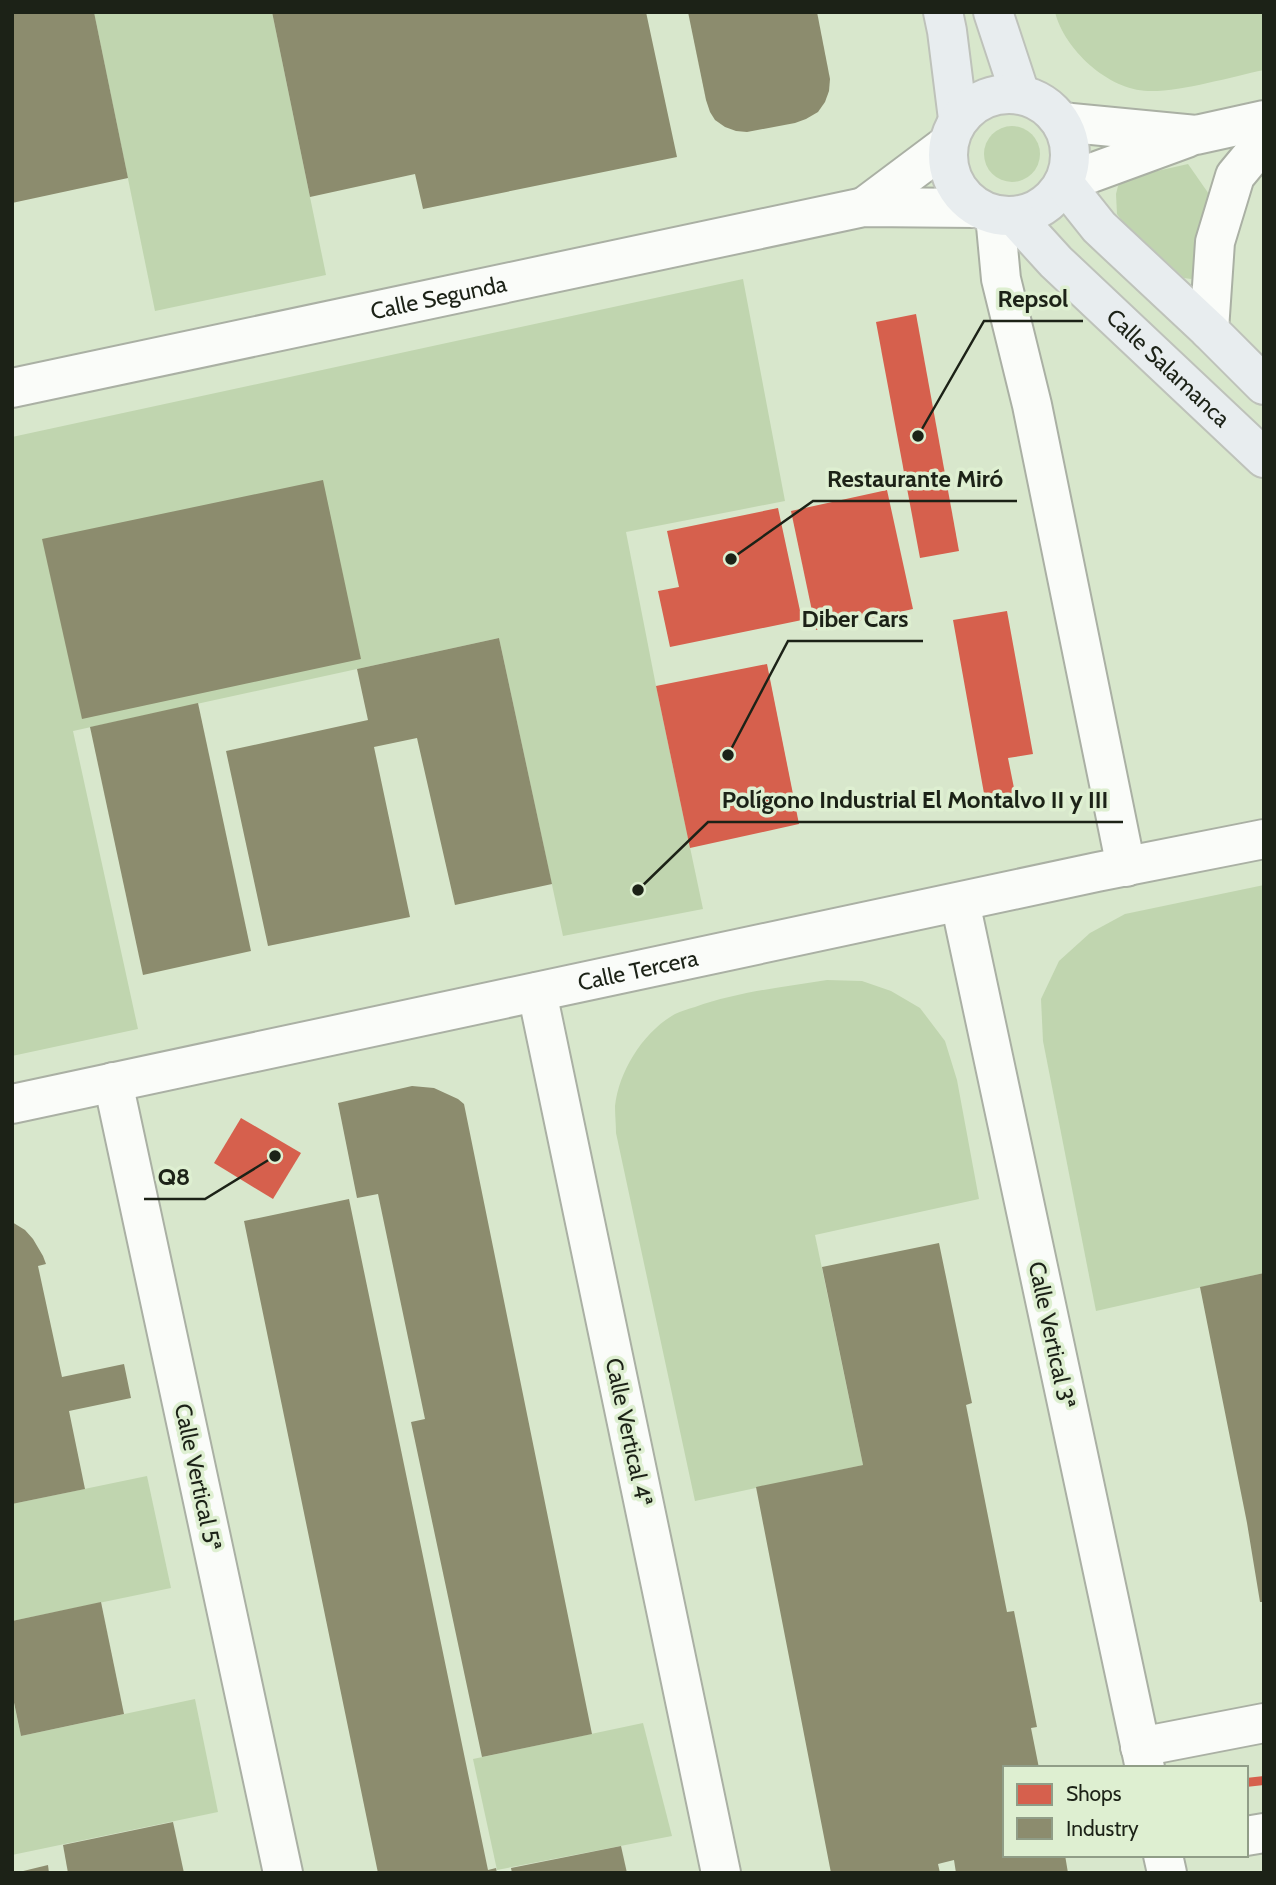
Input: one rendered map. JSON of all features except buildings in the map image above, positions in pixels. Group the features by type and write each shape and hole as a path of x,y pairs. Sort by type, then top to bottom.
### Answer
{"main road":[{"path":"943,12 947,31 953,131 952,180 995,213 1044,206 1064,183 1068,150 1061,122 1056,114 1039,100 1020,94 985,98 953,131"},
{"path":"992,12 1020,94"},
{"path":"1064,183 1099,227 1264,385"},
{"name":"Calle Salamanca","path":"995,213 1056,262 1264,458"}],"street":[{"path":"1064,183 1196,135 1264,120"},
{"path":"1061,122 1196,135"},
{"name":"Calle Segunda","path":"864,207 953,131"},
{"path":"1209,330 1215,242 1235,176 1264,141"},
{"name":"Calle Segunda","path":"12,388 864,207 995,213"},
{"path":"995,213 1001,279 1031,405 1126,867"},
{"name":"Calle Tercera","path":"12,1104 1264,839"},
{"name":"Calle Vertical 3ª","path":"960,902 1142,1757"},
{"name":"Calle Vertical 4ª","path":"537,992 721,1873"},
{"name":"Calle Vertical 5ª","path":"113,1082 283,1873"},
{"path":"1142,1757 1264,1723"}],"shaded area":[{"path":"12,12 1264,12 1264,1873 12,1873"},
{"path":"94,12 272,12 326,275 155,311"},
{"path":"1055,12 1264,12 1264,70 1175,89 1133,89 1103,75 1090,65 1068,40"},
{"path":"1012,126 1023,128 1032,134 1038,143 1038,165 1032,174 1023,180 1012,182 1001,180 992,174 986,165 984,154 986,143 992,134 1001,128"},
{"path":"1188,164 1211,197 1196,276 1191,279 1184,278 1122,221 1117,214 1116,194 1118,186 1126,178"},
{"path":"743,279 785,501 626,532 703,909 563,936 499,638 73,731 138,1029 12,1056 12,437"},
{"path":"1264,885 1264,1273 1096,1311 1043,1041 1041,999 1059,961 1090,933 1125,914"},
{"path":"827,980 862,981 891,991 920,1008 945,1041 957,1080 979,1199 815,1235 863,1465 695,1501 616,1133 617,1093 634,1054 653,1031 675,1014 744,994"},
{"path":"147,1476 171,1588 12,1621 12,1504"},
{"path":"12,1694 21,1736 195,1699 218,1812 12,1855"},
{"path":"643,1723 672,1836 497,1870 473,1759"}],"place":[{"name":"Repsol","path":"918,436"},
{"name":"Restaurante Miró","path":"731,559"},
{"name":"Diber Cars","path":"728,755"},
{"name":"Polígono Industrial El Montalvo II y III","path":"638,890"},
{"name":"Q8","path":"275,1156"}]}
